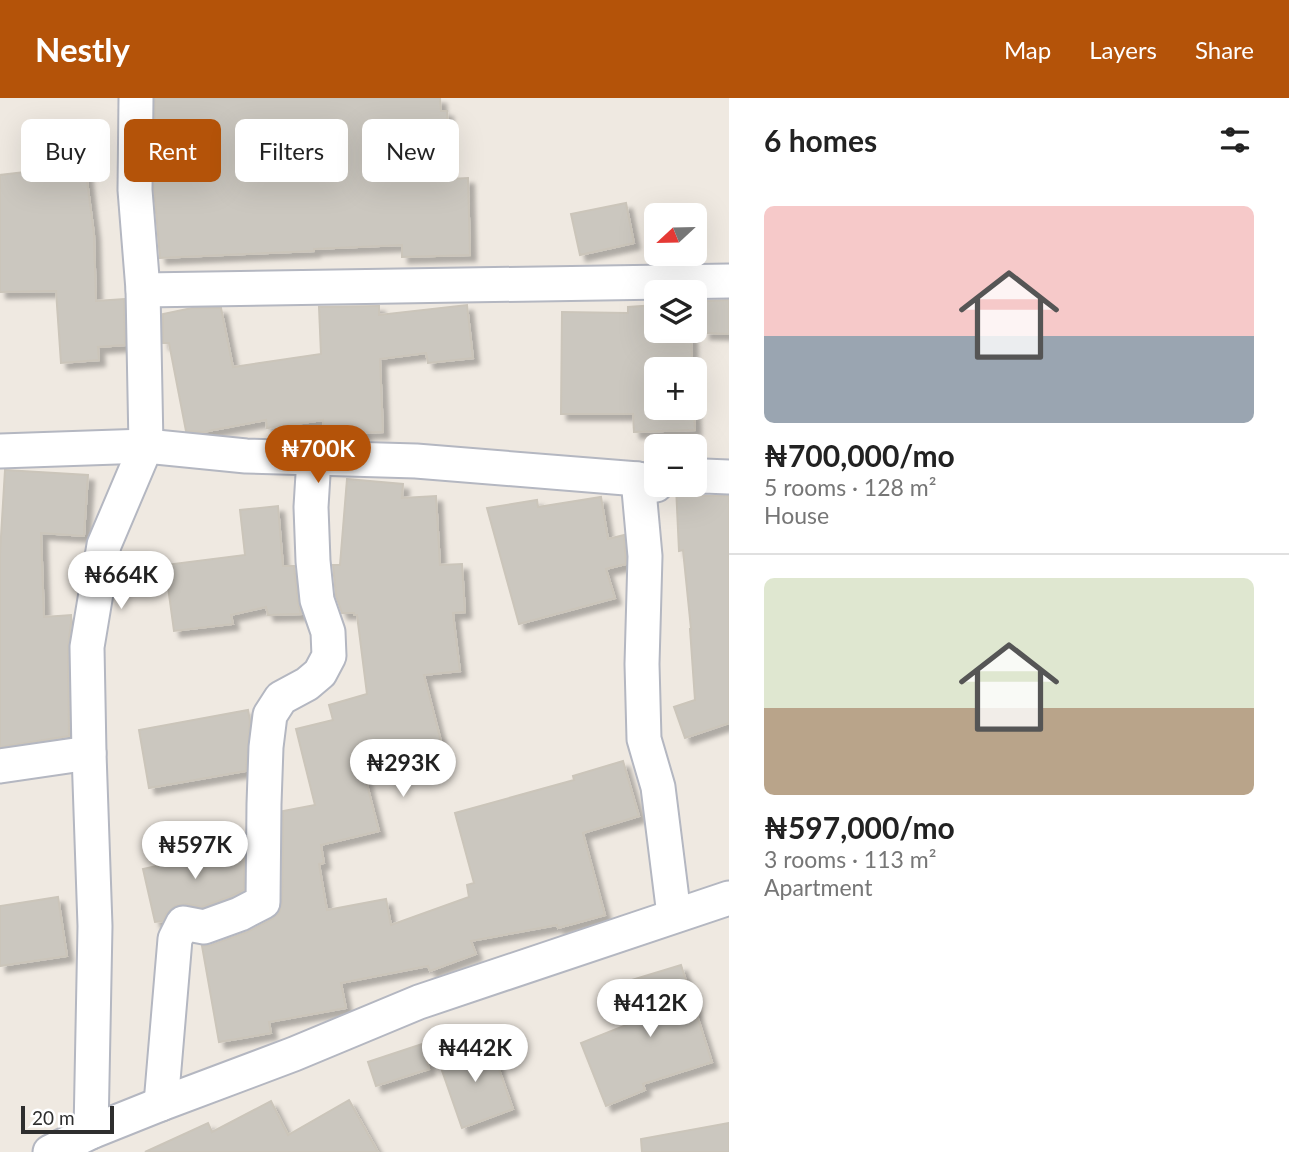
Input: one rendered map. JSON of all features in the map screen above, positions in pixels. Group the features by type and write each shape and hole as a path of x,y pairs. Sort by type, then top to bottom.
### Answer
{"street":[{"path":"91,1132 95,926 87,647 104,545 146,446 143,290 135,190 136,98"},
{"path":"143,290 729,281"},
{"path":"0,451 146,446 246,456 416,461 644,482"},
{"path":"160,1104 174,939 183,923 204,926 240,914 263,902 266,747 270,715 281,698 307,684 320,673 328,656 328,632 317,600 313,561 314,458"},
{"path":"707,476 729,477"},
{"path":"647,497 642,664 644,738 658,787 674,915"},
{"path":"0,766 89,753"},
{"path":"50,1152 91,1132 294,1054 419,1002 729,898"}],"building":[{"path":"155,98 440,98 441,111 447,111 447,119 362,119 362,182 459,182 459,178 468,178 470,255 402,257 402,245 160,258 154,182 221,182 221,119 155,119"},
{"path":"21,173 21,182 87,182 94,234 96,301 124,299 125,345 98,347 99,360 61,363 56,291 0,292 0,175"},
{"path":"626,203 634,243 580,255 571,214"},
{"path":"729,300 729,334 707,333 707,301"},
{"path":"467,305 473,358 428,363 426,353 380,359 383,432 324,434 323,420 267,428 266,420 203,432 186,431 169,343 163,343 163,314 192,308 221,308 233,367 321,354 319,307 379,306 379,315"},
{"path":"644,306 644,343 691,343 692,357 644,357 644,420 695,420 695,430 634,432 633,414 561,414 562,312 628,313 628,307"},
{"path":"5,470 88,475 84,536 41,533 44,617 71,615 68,647 69,736 0,747 0,553"},
{"path":"347,479 403,484 402,498 436,496 440,565 462,564 465,612 453,613 460,671 424,675 443,749 363,769 379,831 321,845 324,863 319,864 327,910 386,899 391,925 469,897 467,885 474,883 455,813 574,780 573,776 623,761 639,816 583,833 605,915 558,928 557,925 471,941 476,954 430,971 428,966 341,983 346,1008 269,1022 271,1033 219,1042 202,946 247,932 279,913 282,902 283,811 315,805 296,729 333,720 329,705 367,694 357,615 342,613 336,596 333,565 340,565"},
{"path":"729,496 729,723 685,738 674,707 695,700 683,550 679,551 677,497"},
{"path":"601,497 608,539 624,535 626,564 606,569 615,598 519,624 487,508 537,500 538,507"},
{"path":"278,506 283,566 294,566 301,614 268,615 266,607 231,615 233,624 174,631 165,565 245,555 240,510"},
{"path":"248,710 250,721 246,771 149,788 139,730"},
{"path":"244,847 244,890 202,907 187,904 175,906 163,921 155,922 143,869"},
{"path":"58,897 67,956 0,966 0,906"},
{"path":"681,965 712,1062 643,1084 645,1090 606,1106 581,1043 644,1018 632,980"},
{"path":"489,1041 513,1109 462,1128 438,1059"},
{"path":"422,1044 429,1069 376,1086 368,1062"},
{"path":"349,1100 378,1152 145,1152 208,1123 212,1132 271,1101 288,1135"},
{"path":"729,1123 729,1152 642,1152 641,1139"}]}
